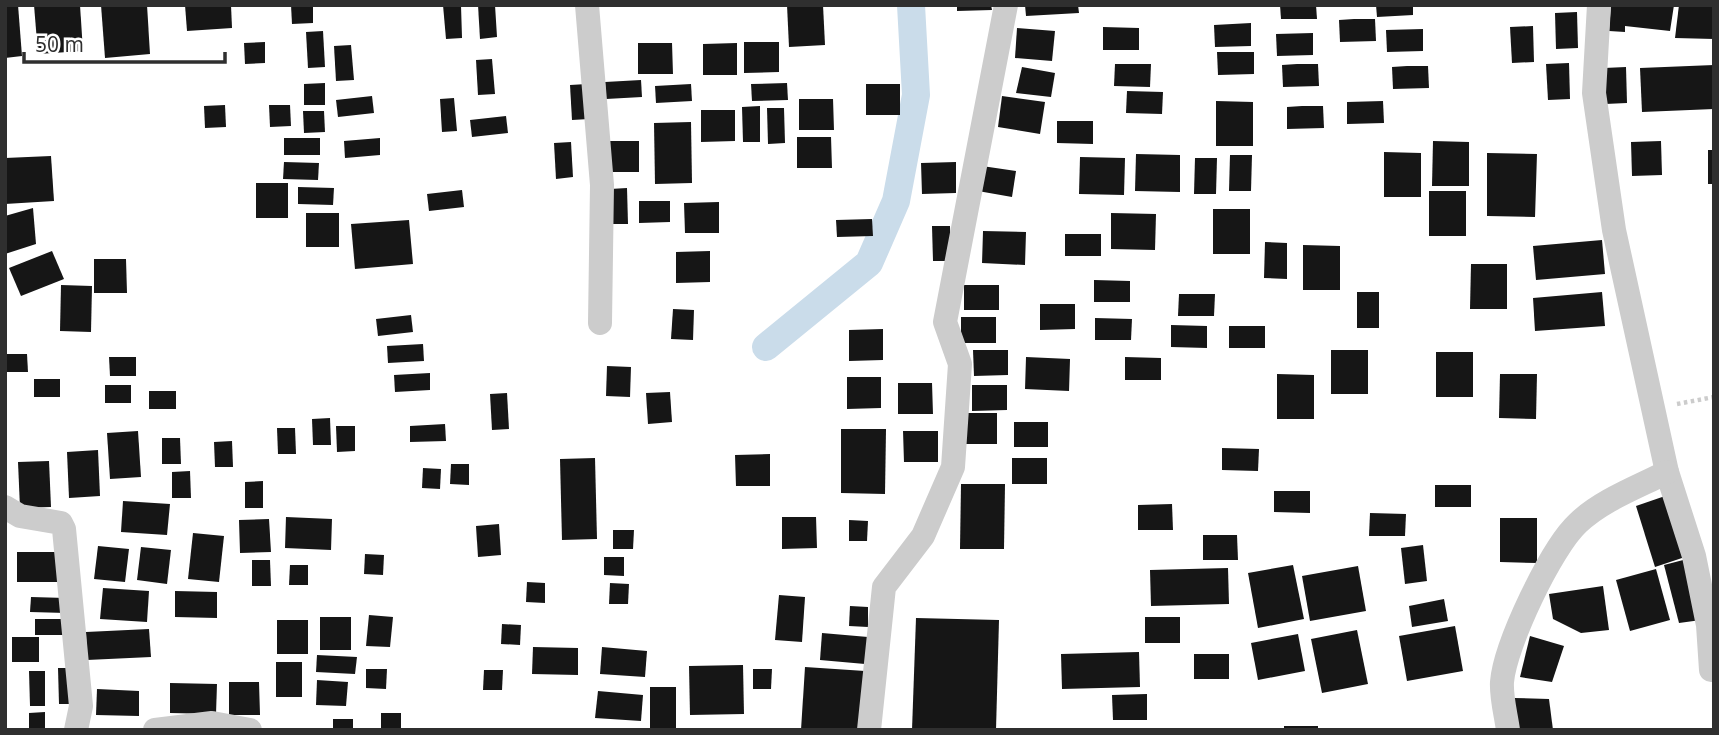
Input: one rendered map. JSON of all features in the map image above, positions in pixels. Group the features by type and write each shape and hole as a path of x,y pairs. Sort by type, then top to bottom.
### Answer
{"street":[{"path":"587,5 602,185 600,323"},
{"path":"869,730 884,587 923,536 953,467 960,363 945,322 1006,5"},
{"path":"1599,5 1594,93 1614,230 1667,472 1694,556 1708,625 1711,670"},
{"path":"1508,730 1502,682 1517,626 1543,574 1577,523 1607,503 1667,472"},
{"path":"5,507 20,516 61,523 64,529 81,706 76,730"},
{"path":"155,730 212,723 250,730"}],"path":[{"path":"1654,409 1714,397"}],"building":[{"path":"5,5 18,5 22,56 5,58"},
{"path":"34,5 80,5 83,51 38,54"},
{"path":"101,5 147,5 150,54 105,58"},
{"path":"185,5 231,5 232,28 187,31"},
{"path":"291,5 313,5 313,23 292,24"},
{"path":"443,5 461,5 462,38 446,39"},
{"path":"478,5 495,5 497,37 480,39"},
{"path":"787,5 823,5 825,45 789,47"},
{"path":"957,5 991,5 992,10 957,11"},
{"path":"1025,5 1078,5 1079,13 1026,16"},
{"path":"1280,5 1316,5 1317,19 1281,19"},
{"path":"1376,5 1413,5 1413,15 1377,17"},
{"path":"1611,5 1674,5 1670,31 1625,26 1625,32 1609,31"},
{"path":"1679,5 1714,5 1714,39 1675,38"},
{"path":"1577,12 1578,48 1556,49 1555,13"},
{"path":"1375,19 1376,41 1340,42 1339,20"},
{"path":"1251,23 1251,46 1215,47 1214,25"},
{"path":"1533,26 1534,62 1512,63 1510,27"},
{"path":"1103,27 1139,28 1139,50 1103,50"},
{"path":"1017,28 1055,31 1052,61 1015,58"},
{"path":"1423,29 1423,51 1387,52 1386,30"},
{"path":"323,31 325,67 308,68 306,32"},
{"path":"1313,33 1313,55 1277,56 1276,34"},
{"path":"265,42 265,63 245,64 244,43"},
{"path":"744,42 779,42 779,72 744,73"},
{"path":"638,43 672,43 673,74 638,74"},
{"path":"737,43 737,75 703,75 703,44"},
{"path":"351,45 354,80 336,81 334,46"},
{"path":"1217,52 1254,52 1254,74 1218,75"},
{"path":"492,59 495,94 478,95 476,60"},
{"path":"1569,63 1570,99 1548,100 1546,64"},
{"path":"1115,64 1151,64 1150,87 1114,86"},
{"path":"1318,64 1319,86 1283,87 1282,65"},
{"path":"1714,65 1714,109 1642,112 1640,68"},
{"path":"1428,66 1429,88 1393,89 1392,67"},
{"path":"1022,67 1055,73 1051,97 1016,93"},
{"path":"1626,67 1627,103 1605,104 1604,68"},
{"path":"641,80 642,97 606,99 605,82"},
{"path":"325,83 325,105 304,105 304,84"},
{"path":"787,83 788,100 752,101 751,84"},
{"path":"587,84 589,119 572,120 570,85"},
{"path":"691,84 692,101 656,103 655,86"},
{"path":"866,84 900,84 900,115 866,115"},
{"path":"1127,91 1163,92 1162,114 1126,113"},
{"path":"372,96 374,113 338,117 336,100"},
{"path":"1002,96 1045,102 1040,134 998,127"},
{"path":"454,98 457,131 442,132 440,99"},
{"path":"799,99 833,99 834,130 799,130"},
{"path":"1216,101 1253,102 1253,146 1216,146"},
{"path":"1383,101 1384,123 1347,124 1347,102"},
{"path":"225,105 226,127 205,128 204,106"},
{"path":"269,105 290,105 291,126 270,127"},
{"path":"760,106 760,142 743,142 742,107"},
{"path":"1323,106 1324,128 1287,129 1287,107"},
{"path":"767,108 784,108 785,143 768,144"},
{"path":"701,110 735,110 735,141 701,142"},
{"path":"303,111 324,111 325,132 304,133"},
{"path":"506,116 508,133 472,137 470,120"},
{"path":"1057,121 1093,121 1093,144 1057,143"},
{"path":"691,122 692,183 655,184 654,123"},
{"path":"797,137 831,137 832,168 797,168"},
{"path":"284,138 320,138 320,155 284,155"},
{"path":"380,138 380,155 345,158 344,141"},
{"path":"604,141 639,141 639,172 604,172"},
{"path":"1433,141 1469,142 1469,186 1432,186"},
{"path":"1661,141 1662,175 1632,176 1631,142"},
{"path":"571,142 573,177 556,179 554,143"},
{"path":"1708,150 1714,150 1714,184 1708,184"},
{"path":"1384,152 1421,153 1421,197 1384,197"},
{"path":"1487,153 1537,154 1535,217 1487,216"},
{"path":"1136,154 1180,155 1180,192 1135,191"},
{"path":"1230,155 1252,155 1251,191 1229,191"},
{"path":"51,156 54,201 5,204 5,158"},
{"path":"1080,157 1125,158 1124,195 1079,194"},
{"path":"1195,158 1217,158 1216,194 1194,194"},
{"path":"284,162 319,163 318,180 283,179"},
{"path":"956,162 956,193 922,194 921,163"},
{"path":"982,166 1016,171 1012,197 978,191"},
{"path":"256,183 288,183 288,218 256,218"},
{"path":"298,187 334,188 333,205 298,204"},
{"path":"627,188 628,224 611,224 610,189"},
{"path":"462,190 464,207 429,211 427,194"},
{"path":"1429,191 1466,191 1466,236 1429,236"},
{"path":"639,201 670,201 670,222 639,223"},
{"path":"719,202 719,233 685,233 684,203"},
{"path":"33,208 36,244 5,254 5,216"},
{"path":"1213,209 1250,209 1250,254 1213,254"},
{"path":"306,213 339,213 339,247 306,247"},
{"path":"1111,213 1156,214 1155,250 1111,249"},
{"path":"872,219 873,236 837,237 836,220"},
{"path":"409,220 413,264 355,269 351,224"},
{"path":"932,226 950,226 951,261 933,261"},
{"path":"983,231 1026,232 1025,265 982,263"},
{"path":"1065,234 1101,234 1101,256 1065,256"},
{"path":"1602,240 1605,274 1536,280 1533,246"},
{"path":"1265,242 1287,243 1287,279 1264,278"},
{"path":"1303,245 1340,246 1340,290 1303,290"},
{"path":"52,251 64,279 21,296 9,268"},
{"path":"710,251 710,282 676,283 676,252"},
{"path":"94,259 126,259 127,293 94,293"},
{"path":"1471,264 1507,264 1507,309 1470,309"},
{"path":"1094,280 1130,281 1130,302 1094,302"},
{"path":"61,285 92,286 91,332 60,331"},
{"path":"964,285 999,285 999,310 964,310"},
{"path":"1357,292 1379,292 1379,328 1357,328"},
{"path":"1602,292 1605,326 1535,331 1533,298"},
{"path":"1179,294 1215,294 1214,316 1178,316"},
{"path":"1040,304 1075,304 1075,329 1040,330"},
{"path":"673,309 694,310 693,340 671,339"},
{"path":"411,315 413,332 378,336 376,319"},
{"path":"961,317 996,317 996,343 961,343"},
{"path":"1095,318 1132,319 1131,340 1095,340"},
{"path":"1171,325 1207,326 1207,348 1171,347"},
{"path":"1229,326 1265,326 1265,348 1229,348"},
{"path":"883,329 883,360 849,361 849,330"},
{"path":"423,344 424,361 388,363 387,346"},
{"path":"973,350 1008,350 1008,375 974,376"},
{"path":"1331,350 1368,350 1368,394 1331,394"},
{"path":"1436,352 1473,352 1473,397 1436,397"},
{"path":"5,354 27,354 28,372 5,372"},
{"path":"109,357 136,357 136,376 110,376"},
{"path":"1026,357 1070,359 1069,391 1025,389"},
{"path":"1125,357 1161,358 1161,380 1125,380"},
{"path":"607,366 631,367 630,397 606,396"},
{"path":"430,373 430,390 395,392 394,375"},
{"path":"1277,374 1314,375 1314,419 1277,419"},
{"path":"1500,374 1537,374 1536,419 1499,418"},
{"path":"847,377 881,377 881,408 847,409"},
{"path":"34,379 60,379 60,397 34,397"},
{"path":"898,383 932,383 933,414 898,414"},
{"path":"105,385 131,385 131,403 105,403"},
{"path":"972,385 1007,385 1007,410 972,411"},
{"path":"149,391 176,391 176,409 149,409"},
{"path":"670,392 672,422 648,424 646,393"},
{"path":"507,393 509,429 492,430 490,394"},
{"path":"963,413 997,413 997,444 963,444"},
{"path":"330,418 331,445 313,445 312,419"},
{"path":"1014,422 1048,422 1048,447 1014,447"},
{"path":"445,424 446,441 410,442 410,426"},
{"path":"336,426 355,426 355,451 337,452"},
{"path":"277,428 295,428 296,454 278,454"},
{"path":"841,429 886,429 885,494 841,493"},
{"path":"138,431 141,477 110,479 107,433"},
{"path":"903,431 938,431 938,462 904,462"},
{"path":"162,438 180,438 181,464 162,464"},
{"path":"232,441 233,467 215,467 214,442"},
{"path":"1222,448 1259,449 1258,471 1222,470"},
{"path":"98,450 100,496 69,498 67,452"},
{"path":"770,454 770,486 736,486 735,455"},
{"path":"595,458 597,539 562,540 560,459"},
{"path":"1012,458 1047,458 1047,484 1012,484"},
{"path":"49,461 51,507 20,508 18,462"},
{"path":"451,464 469,464 469,485 450,484"},
{"path":"423,468 441,469 440,489 422,488"},
{"path":"190,471 191,498 172,498 172,472"},
{"path":"263,481 263,508 245,508 245,482"},
{"path":"961,484 1005,484 1004,549 960,549"},
{"path":"1435,485 1471,485 1471,507 1435,507"},
{"path":"1274,491 1310,491 1310,513 1274,512"},
{"path":"1668,495 1688,556 1655,567 1636,506"},
{"path":"123,501 170,504 167,535 121,532"},
{"path":"1172,504 1173,530 1138,530 1138,505"},
{"path":"1370,513 1406,514 1405,536 1369,536"},
{"path":"286,517 332,519 331,550 285,548"},
{"path":"782,517 816,517 817,548 782,549"},
{"path":"1500,518 1537,518 1537,563 1500,562"},
{"path":"269,519 271,552 240,553 239,520"},
{"path":"849,520 868,521 867,541 849,541"},
{"path":"499,524 501,555 478,557 476,526"},
{"path":"613,530 634,530 633,549 613,549"},
{"path":"193,533 224,536 219,582 188,579"},
{"path":"1203,535 1237,535 1238,560 1203,560"},
{"path":"1423,545 1427,581 1405,584 1401,548"},
{"path":"98,546 129,549 125,582 94,579"},
{"path":"141,547 171,550 167,584 137,580"},
{"path":"17,552 64,552 63,582 17,582"},
{"path":"365,554 384,555 383,575 364,574"},
{"path":"604,557 624,557 624,576 604,575"},
{"path":"1687,559 1701,620 1679,623 1664,565"},
{"path":"252,560 270,560 271,586 252,586"},
{"path":"290,565 308,565 308,585 289,585"},
{"path":"1293,565 1304,619 1258,628 1248,573"},
{"path":"1358,566 1366,611 1310,621 1302,576"},
{"path":"1228,568 1229,604 1151,606 1150,570"},
{"path":"1656,569 1670,620 1630,631 1616,580"},
{"path":"527,582 545,583 545,603 526,602"},
{"path":"610,583 629,584 628,604 609,604"},
{"path":"1603,586 1609,630 1581,633 1553,619 1549,594"},
{"path":"103,588 149,591 147,622 100,619"},
{"path":"175,591 217,592 217,618 175,617"},
{"path":"779,595 805,597 802,642 775,640"},
{"path":"31,597 66,598 66,613 30,612"},
{"path":"1444,599 1448,621 1412,627 1409,606"},
{"path":"850,606 868,607 868,627 849,626"},
{"path":"369,615 393,617 390,647 366,646"},
{"path":"320,617 351,617 351,650 320,650"},
{"path":"1145,617 1180,617 1180,643 1145,643"},
{"path":"916,618 999,620 996,730 912,730"},
{"path":"35,619 71,619 71,635 35,635"},
{"path":"277,620 308,620 308,654 277,654"},
{"path":"502,624 521,625 520,645 501,644"},
{"path":"1455,626 1463,671 1407,681 1399,636"},
{"path":"149,629 151,657 87,660 86,632"},
{"path":"1357,630 1368,684 1322,693 1311,639"},
{"path":"822,633 868,637 865,664 820,660"},
{"path":"1298,634 1305,671 1258,680 1251,643"},
{"path":"1530,636 1564,646 1552,682 1520,677"},
{"path":"12,637 39,637 39,662 12,662"},
{"path":"533,647 578,648 578,675 532,674"},
{"path":"602,647 647,651 645,677 600,674"},
{"path":"1139,652 1140,687 1062,689 1061,654"},
{"path":"1194,654 1229,654 1229,679 1194,679"},
{"path":"317,655 357,657 355,674 316,672"},
{"path":"276,662 302,662 302,697 276,697"},
{"path":"743,665 744,714 690,715 689,666"},
{"path":"805,667 865,671 861,730 801,730"},
{"path":"58,668 73,668 74,704 59,704"},
{"path":"366,669 387,669 386,689 366,688"},
{"path":"753,669 772,669 771,689 753,689"},
{"path":"484,670 503,670 502,690 483,690"},
{"path":"29,671 45,671 45,706 30,706"},
{"path":"317,680 348,682 346,706 316,705"},
{"path":"229,682 259,682 260,715 229,715"},
{"path":"170,683 217,684 216,714 170,713"},
{"path":"650,687 676,687 676,730 650,730"},
{"path":"97,689 139,691 139,716 96,715"},
{"path":"598,691 643,695 641,721 595,718"},
{"path":"1147,694 1147,720 1113,720 1112,695"},
{"path":"1514,698 1549,699 1553,730 1517,730"},
{"path":"45,712 45,730 29,730 29,713"},
{"path":"381,713 401,713 401,730 381,730"},
{"path":"333,719 353,719 353,730 333,730"},
{"path":"1284,726 1318,726 1318,730 1284,730"}],"waterway":[{"path":"766,347 869,263 896,201 916,95 911,5"}]}
